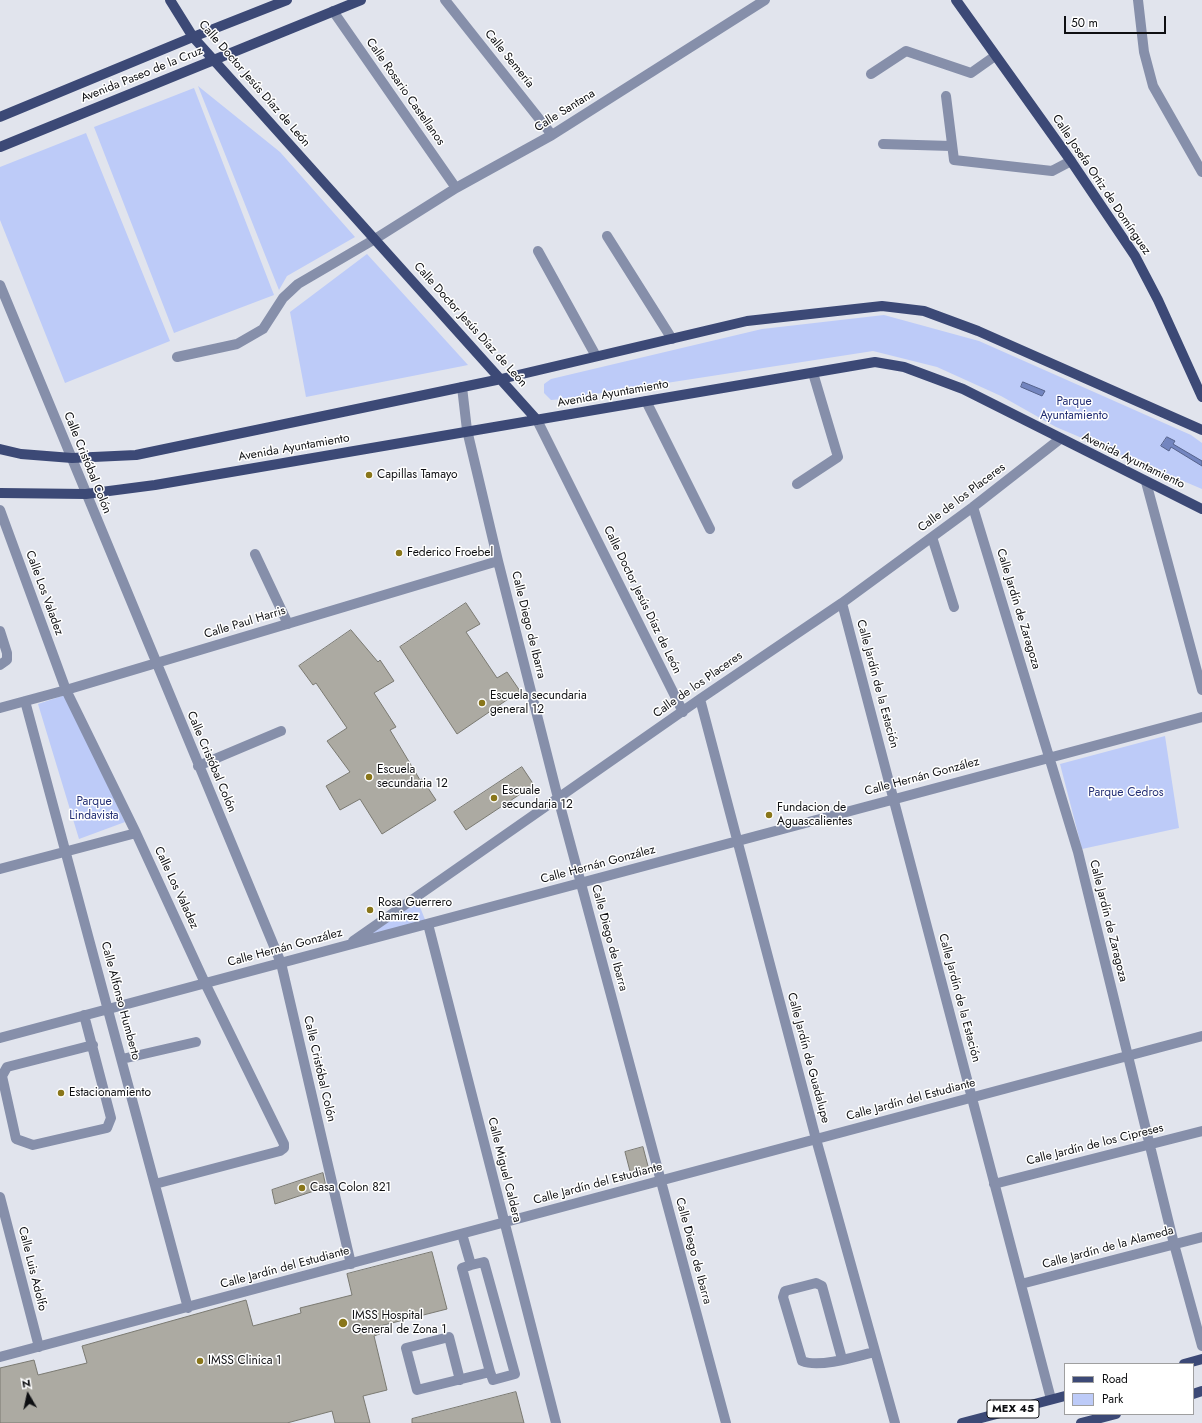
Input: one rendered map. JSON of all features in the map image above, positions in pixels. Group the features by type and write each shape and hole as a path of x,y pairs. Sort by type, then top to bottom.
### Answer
{"main road":[{"name":"Calle Doctor Jesús Díaz de León","path":"170,0 193,37 213,60 376,239 537,420"},
{"name":"Avenida Paseo de la Cruz","path":"0,117 193,37 287,0"},
{"name":"Avenida Paseo de la Cruz","path":"0,146 361,0"},
{"name":"Calle Josefa Ortiz de Domínguez","path":"956,0 1071,161 1135,256 1158,300 1202,397"},
{"name":"Avenida Ayuntamiento","path":"0,450 21,454 72,458 136,455 501,379 747,321 882,306 924,311 985,335 1202,430"},
{"name":"Avenida Ayuntamiento","path":"0,493 86,494 155,485 467,430 537,420 875,362 904,367 963,389 1202,509"},
{"path":"1188,1363 1202,1359"},
{"name":"MEX 45","path":"962,1423 1064,1396"},
{"path":"1081,1423 1112,1415"}],"street":[{"name":"Calle Semería","path":"445,0 552,135"},
{"name":"Calle Santana","path":"177,357 237,344 263,329 283,298 298,284 376,239 456,188 552,135 765,0"},
{"path":"1138,0 1144,52 1153,86 1202,172"},
{"name":"Calle Rosario Castellanos","path":"333,11 456,188"},
{"path":"871,74 906,51 971,73 995,56"},
{"path":"946,96 951,146 954,160 1052,171 1071,161"},
{"path":"883,144 951,146"},
{"path":"607,236 672,339"},
{"path":"538,250 596,356"},
{"name":"Calle Cristóbal Colón","path":"0,285 198,766 281,963 351,1264"},
{"path":"797,484 838,457 813,373"},
{"name":"Calle Diego de Ibarra","path":"462,387 467,430 498,561 558,798 726,1423"},
{"path":"646,401 710,529"},
{"name":"Calle Doctor Jesús Díaz de León","path":"537,420 683,712"},
{"name":"Calle de los Placeres","path":"346,945 700,699 842,603 973,507 1060,439"},
{"path":"1146,482 1202,690"},
{"name":"Calle Jardín de Zaragoza","path":"973,507 1078,852 1174,1244 1202,1346"},
{"name":"Calle Los Valadez","path":"0,510 66,690 136,833 205,983 284,1144 284,1148 280,1151 155,1184"},
{"path":"932,537 954,607"},
{"path":"255,554 288,624"},
{"name":"Calle Paul Harris","path":"0,708 66,690 498,561"},
{"name":"Calle Jardín de la Estación","path":"842,603 1051,1399"},
{"path":"0,631 7,653 7,660 0,665"},
{"name":"Calle Jardín de Guadalupe","path":"700,699 816,1139 874,1352 895,1423"},
{"name":"Calle Alfonso Humberto","path":"26,701 188,1308"},
{"name":"Calle Hernán González","path":"0,1038 1202,716"},
{"path":"198,766 281,731"},
{"path":"0,869 136,833"},
{"name":"Calle Miguel Caldera","path":"428,924 556,1423"},
{"path":"84,1016 93,1045 112,1118 107,1128 32,1145 16,1139 2,1076 7,1067 93,1045"},
{"name":"Calle Jardín del Estudiante","path":"0,1357 1202,1036"},
{"path":"122,1059 196,1042"},
{"name":"Calle Jardín de los Cipreses","path":"994,1184 1202,1131"},
{"name":"Calle Luis Adolfo","path":"0,1197 39,1347"},
{"path":"462,1234 471,1265"},
{"name":"Calle Jardín de la Alameda","path":"1021,1284 1202,1237"},
{"path":"484,1262 515,1374 493,1380 462,1268 471,1265 484,1262"},
{"path":"842,1360 822,1286 816,1283 785,1291 783,1297 802,1361 808,1364 842,1360 874,1352"},
{"path":"460,1380 449,1337 406,1348 417,1390 460,1380 490,1372"}],"green space":[{"path":"198,86 280,152 355,237 287,276 279,290"},
{"path":"194,88 274,295 174,333 94,127"},
{"path":"86,133 170,341 65,383 0,220 0,167"},
{"path":"367,254 468,365 306,397 290,312"},
{"name":"Parque Ayuntamiento","path":"884,315 979,341 1191,435 1202,443 1202,489 1056,427 1001,396 937,367 873,351 563,399 551,400 544,393 544,384 551,379 762,329"},
{"name":"Parque Lindavista","path":"65,695 125,822 79,839 38,704"},
{"name":"Parque Cedros","path":"1165,736 1179,828 1082,849 1060,764"},
{"path":"418,902 426,922 354,942"}],"shaded area":[{"path":"1023,382 1045,391 1042,396 1021,387"},
{"path":"1167,437 1175,441 1173,444 1202,461 1202,466 1171,447 1169,451 1161,446"}],"building":[{"path":"466,603 480,624 466,632 497,678 507,672 520,691 457,734 400,647"},
{"path":"351,630 378,662 380,660 394,681 374,693 396,727 390,730 420,780 422,779 436,800 382,834 360,799 340,810 326,786 350,772 327,741 347,728 316,683 313,685 299,666"},
{"name":"Escuale secundaria 12","path":"522,767 534,785 466,830 454,812"},
{"path":"643,1147 649,1170 631,1175 625,1152"},
{"name":"Casa Colon 821","path":"323,1173 326,1187 275,1204 272,1190"},
{"name":"IMSS Hospital General de Zona 1","path":"432,1252 447,1309 380,1326 382,1333 374,1336 387,1390 363,1396 370,1423 335,1423 332,1411 287,1423 0,1423 0,1368 34,1360 38,1375 87,1363 82,1346 246,1300 253,1326 301,1313 300,1308 352,1295 347,1274"},
{"path":"516,1392 524,1423 412,1423 412,1419"}],"place":[{"name":"Capillas Tamayo","path":"369,475"},
{"name":"Federico Froebel","path":"399,553"},
{"name":"Escuela secundaria general 12","path":"482,703"},
{"name":"Escuela secundaria 12","path":"369,777"},
{"name":"Escuale secundaria 12","path":"494,798"},
{"name":"Fundacion de Aguascalientes","path":"769,815"},
{"name":"Rosa Guerrero Ramirez","path":"370,910"},
{"name":"Estacionamiento","path":"61,1093"},
{"name":"Casa Colon 821","path":"302,1188"},
{"name":"IMSS Hospital General de Zona 1","path":"343,1323"},
{"name":"IMSS Clinica 1","path":"200,1361"}]}
